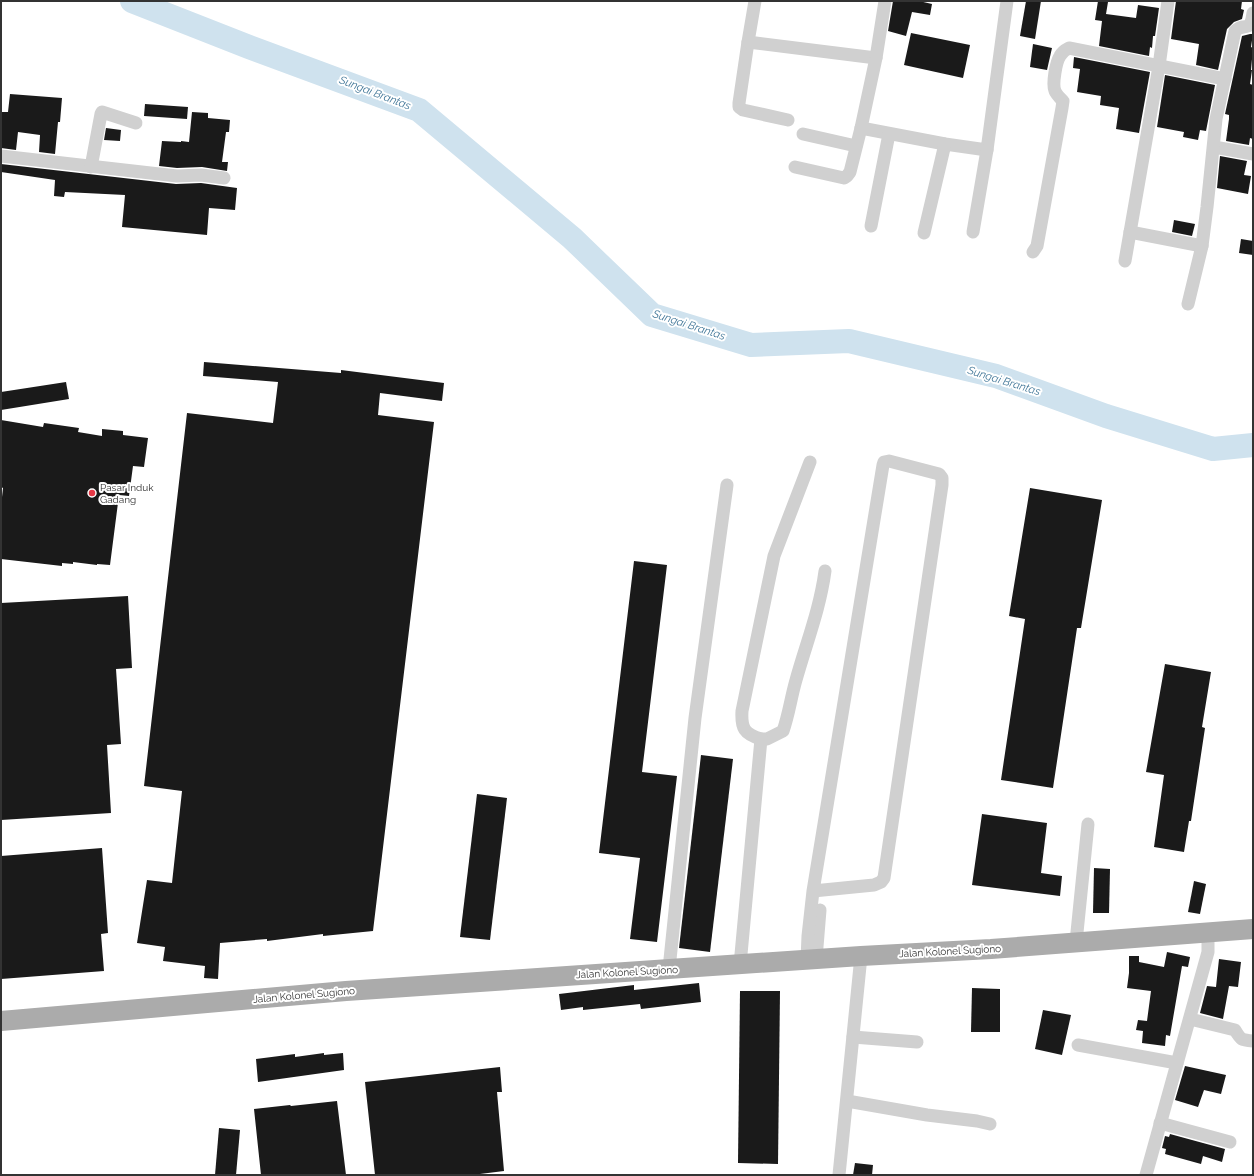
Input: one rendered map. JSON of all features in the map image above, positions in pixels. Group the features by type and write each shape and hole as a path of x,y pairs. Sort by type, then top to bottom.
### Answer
{"main road":[{"name":"Jalan Kolonel Sugiono","path":"1,1021 346,991 812,959 991,949 1253,929"}],"street":[{"path":"755,1 739,107 743,110 788,120"},
{"path":"795,167 844,178 848,176 861,128 876,58 885,1"},
{"path":"973,232 987,150 1007,1"},
{"path":"1125,261 1159,66 1168,1"},
{"path":"1188,304 1202,246 1216,119 1235,31 1240,27 1248,27 1251,24 1253,14"},
{"path":"748,42 876,58"},
{"path":"1034,252 1037,246 1062,108 1063,101 1055,92 1054,88 1058,58 1063,52 1069,48 1225,79"},
{"path":"91,166 102,112 136,122"},
{"path":"861,128 945,144 987,150"},
{"path":"803,134 856,146"},
{"path":"871,226 889,134"},
{"path":"924,233 945,144"},
{"path":"1214,147 1253,154"},
{"path":"1,156 177,176 201,175 224,178"},
{"path":"1130,232 1202,246"},
{"path":"812,959 817,891 883,465 884,462 889,461 939,474 942,478 942,484 884,878 881,882 874,885 817,891"},
{"path":"810,462 774,556 742,711 741,723 745,731 752,736 767,739 783,731 795,682 820,602 825,571"},
{"path":"669,969 695,718 727,485"},
{"path":"740,965 761,739"},
{"path":"1076,942 1088,824"},
{"path":"1146,1175 1208,952 1208,932"},
{"path":"839,1175 861,956"},
{"path":"1190,1019 1234,1030 1241,1040 1253,1041"},
{"path":"853,1037 917,1042"},
{"path":"1078,1045 1177,1063"},
{"path":"847,1101 990,1124"},
{"path":"1160,1123 1230,1142"}],"building":[{"path":"893,1 919,1 932,4 930,15 912,12 906,36 888,31"},
{"path":"1026,1 1041,1 1035,39 1020,36"},
{"path":"1098,1 1108,2 1106,14 1136,18 1138,5 1159,8 1155,36 1153,36 1152,48 1150,47 1149,56 1099,46 1102,21 1095,20"},
{"path":"1176,1 1242,1 1241,9 1244,10 1242,19 1234,22 1227,29 1218,70 1196,65 1199,44 1171,39"},
{"path":"911,33 970,45 963,78 904,65"},
{"path":"1253,34 1251,47 1253,48 1250,84 1253,85 1253,139 1250,138 1249,145 1226,141 1229,115 1225,114 1242,36"},
{"path":"1033,44 1052,48 1047,70 1030,67"},
{"path":"1074,57 1150,72 1139,133 1116,129 1119,108 1100,105 1101,96 1077,92 1080,69 1073,68"},
{"path":"1165,75 1215,85 1206,131 1200,130 1198,140 1183,137 1184,132 1157,127"},
{"path":"10,94 62,98 55,154 39,152 40,135 18,132 16,150 1,148 1,112 8,112"},
{"path":"145,104 188,107 187,119 144,116"},
{"path":"192,112 208,113 208,118 230,120 229,132 226,132 222,162 228,162 227,171 202,167 177,168 159,166 162,141 189,142"},
{"path":"106,128 121,130 120,141 104,140"},
{"path":"1220,156 1247,161 1244,175 1251,176 1248,194 1217,188"},
{"path":"1,164 176,184 201,183 237,188 235,210 209,208 207,235 122,227 125,195 65,192 64,197 54,196 55,180 1,172"},
{"path":"1174,220 1195,224 1192,236 1172,232"},
{"path":"1241,239 1253,241 1253,255 1239,253"},
{"path":"204,362 341,373 341,370 444,383 442,401 380,393 378,415 434,422 373,931 323,936 323,934 267,941 267,939 220,943 218,979 204,978 205,966 163,961 165,947 137,943 147,880 172,883 182,791 144,786 187,413 273,423 278,382 203,376"},
{"path":"66,382 69,399 1,410 1,392"},
{"path":"1,420 43,427 44,423 79,428 78,432 102,436 102,429 123,431 123,435 148,438 144,467 133,466 129,496 119,495 110,565 73,562 73,564 62,563 62,566 1,559 1,506 3,488 1,487"},
{"path":"1030,488 1102,500 1081,628 1077,628 1053,788 1001,780 1025,619 1009,616"},
{"path":"634,561 667,565 642,772 677,776 657,942 630,939 640,858 599,853"},
{"path":"128,596 132,668 116,669 121,744 107,745 111,813 1,820 1,603"},
{"path":"1165,664 1211,672 1202,727 1205,728 1191,821 1189,821 1184,852 1154,847 1164,775 1146,772"},
{"path":"701,755 733,759 710,952 679,948"},
{"path":"477,794 507,798 490,940 460,937"},
{"path":"982,814 1047,823 1041,873 1062,876 1060,896 972,885"},
{"path":"102,848 108,933 101,934 104,971 1,979 1,856"},
{"path":"1094,868 1110,869 1109,913 1093,913"},
{"path":"1194,881 1206,884 1200,914 1188,912"},
{"path":"1167,952 1190,957 1188,967 1182,966 1170,1036 1166,1035 1165,1046 1142,1043 1143,1031 1136,1030 1138,1020 1147,1021 1151,991 1127,988 1129,956 1139,956 1139,962 1164,967"},
{"path":"1219,959 1241,962 1238,987 1229,986 1223,1019 1200,1013 1207,986 1216,987"},
{"path":"699,983 701,1002 641,1009 640,1004 583,1010 583,1007 561,1010 559,994 634,985 634,990"},
{"path":"972,988 1000,989 1000,1032 971,1032"},
{"path":"740,991 780,991 778,1164 738,1163"},
{"path":"1043,1010 1071,1015 1062,1055 1035,1049"},
{"path":"324,1053 324,1055 343,1053 344,1070 258,1082 256,1059 295,1054 295,1057"},
{"path":"1185,1066 1226,1075 1221,1094 1204,1090 1198,1107 1175,1100"},
{"path":"500,1067 502,1092 497,1092 504,1171 472,1175 375,1175 365,1082"},
{"path":"337,1101 346,1175 261,1175 254,1109"},
{"path":"219,1128 240,1130 236,1175 215,1175"},
{"path":"1170,1134 1225,1149 1222,1162 1203,1156 1201,1164 1165,1154 1166,1149 1162,1148 1165,1136 1169,1137"},
{"path":"855,1163 873,1165 872,1175 853,1175"}],"waterway":[{"name":"Sungai Brantas","path":"132,1 249,47 419,110 572,238 652,315 751,345 849,341 996,376 1106,416 1213,449 1253,445"}],"place":[{"name":"Pasar Induk Gadang","path":"92,493"}]}
